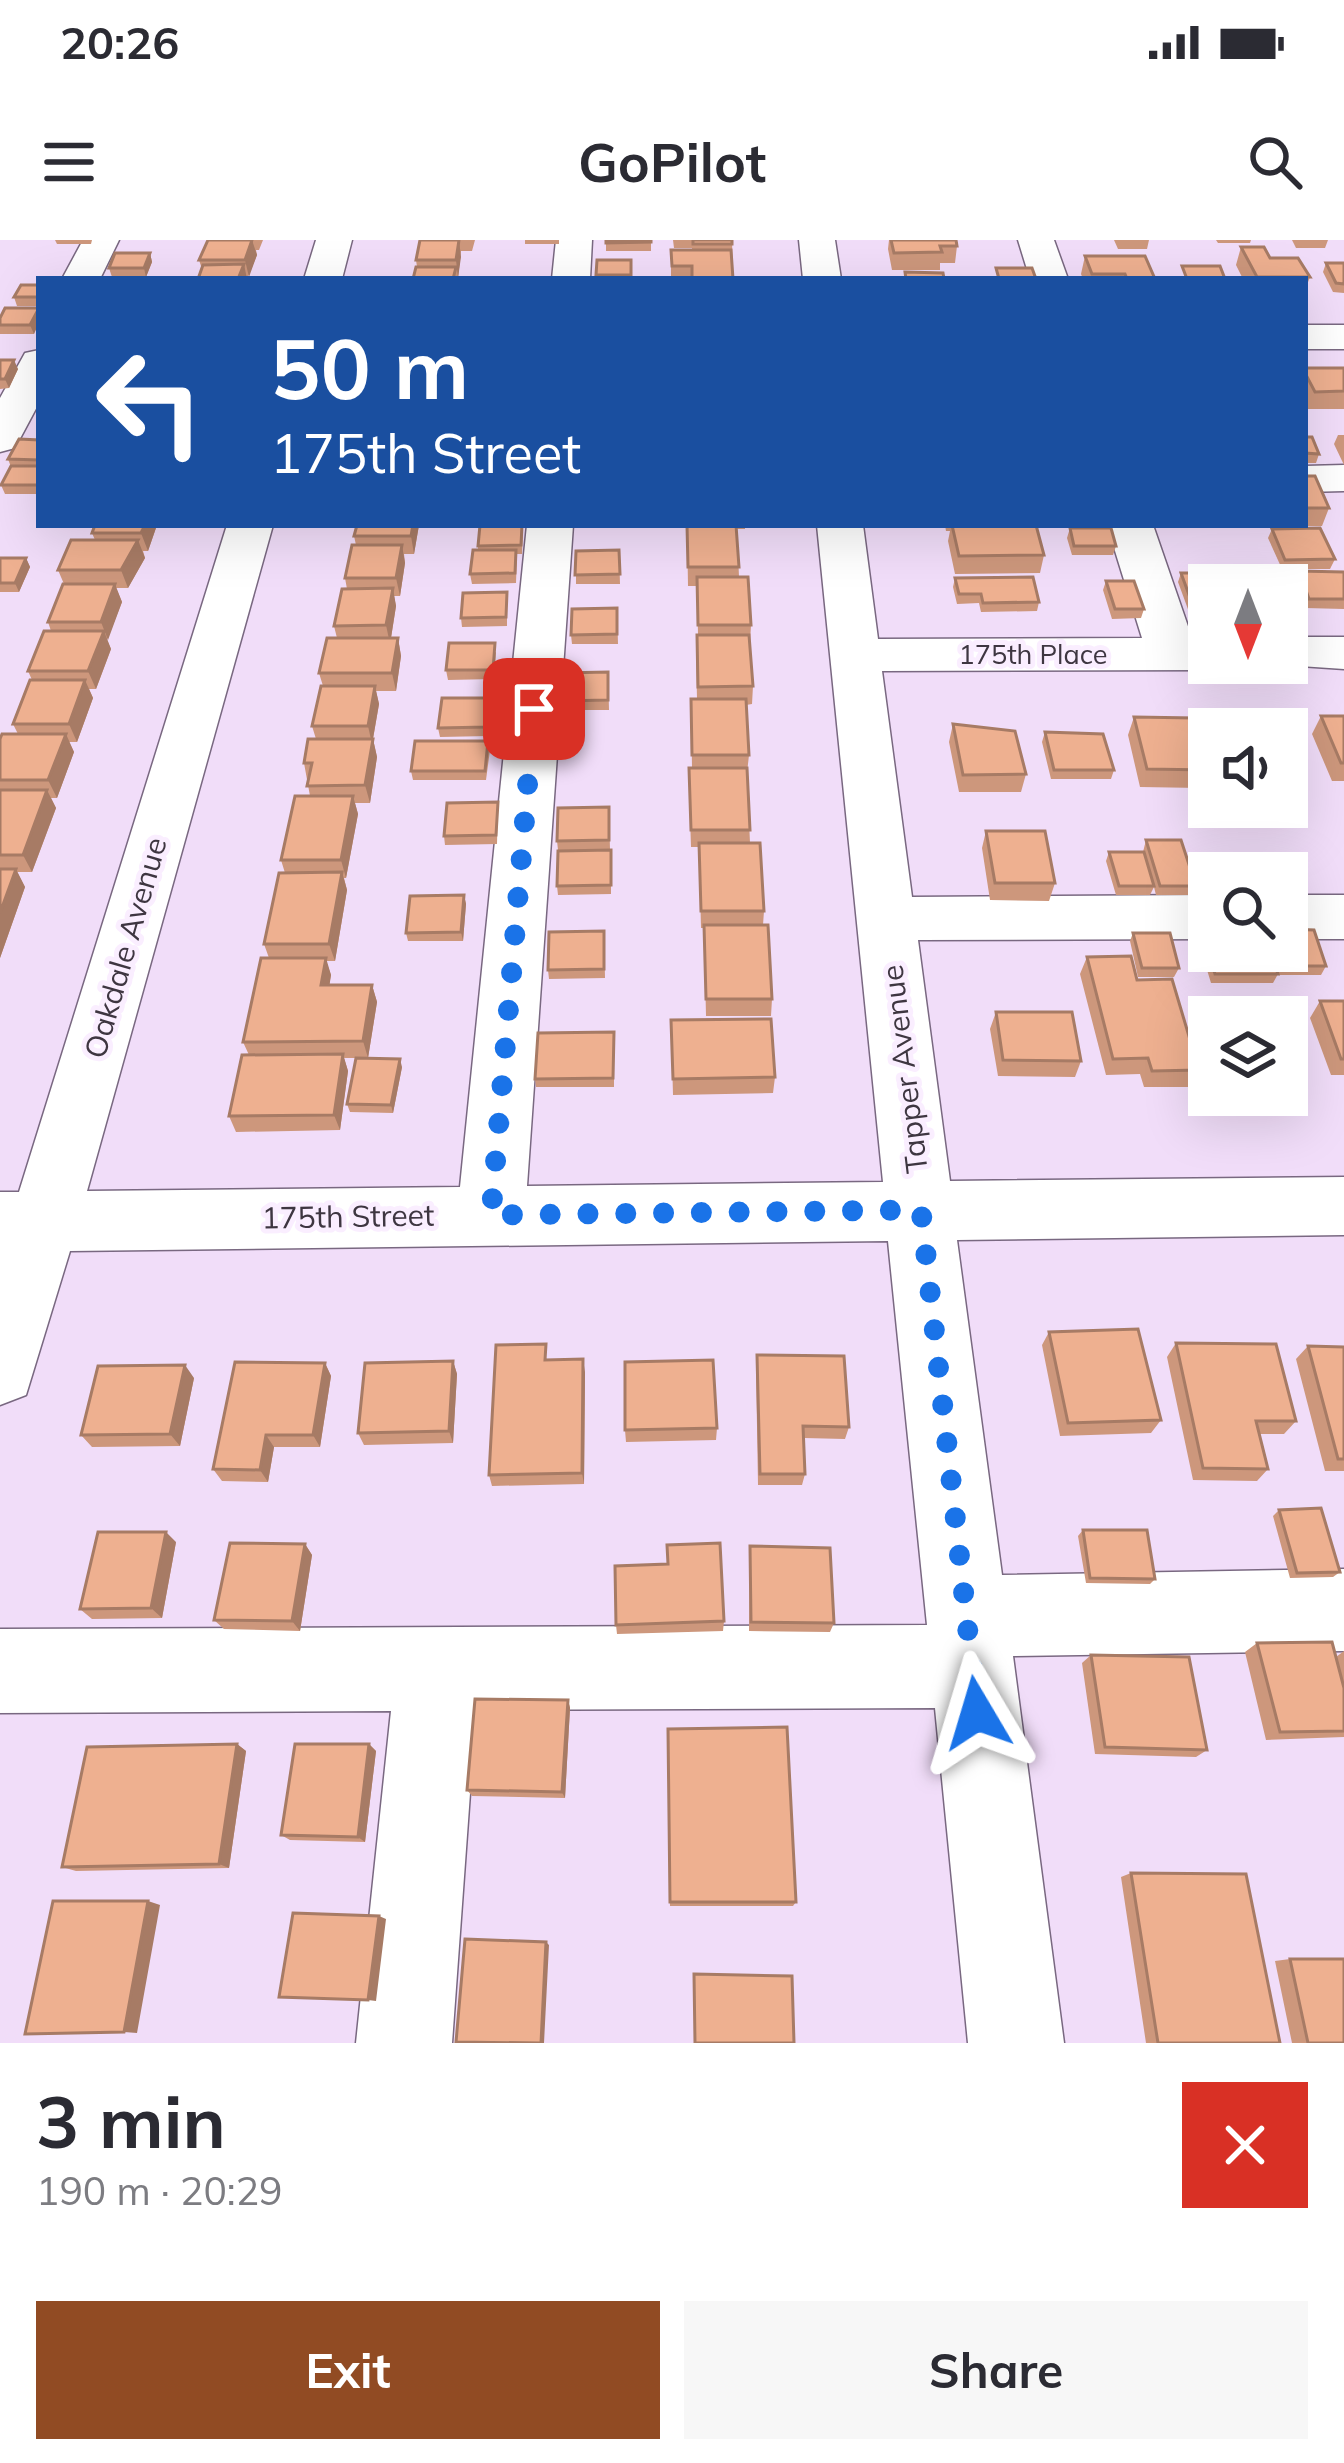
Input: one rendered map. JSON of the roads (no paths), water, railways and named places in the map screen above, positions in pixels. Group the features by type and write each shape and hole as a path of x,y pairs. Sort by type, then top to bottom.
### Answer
{"street":[{"path":"82,276 100,240"},
{"path":"324,276 334,240"},
{"path":"571,276 574,240"},
{"path":"817,240 822,276"},
{"path":"1036,240 1048,276"},
{"path":"1308,337 1344,337"},
{"path":"0,439 36,368"},
{"path":"1308,478 1344,478"},
{"name":"Oakdale Avenue","path":"0,1371 22,1221 249,528"},
{"path":"491,1215 550,528"},
{"name":"Tapper Avenue","path":"840,528 1016,2043"},
{"path":"1131,528 1188,648"},
{"path":"1308,653 1344,653"},
{"name":"175th Place","path":"857,655 1188,654"},
{"path":"1308,917 1344,916"},
{"path":"888,919 1188,917"},
{"name":"175th Street","path":"22,1221 1344,1205"},
{"path":"0,1671 437,1670 969,1641 1344,1610"},
{"path":"404,2043 437,1670"}]}
